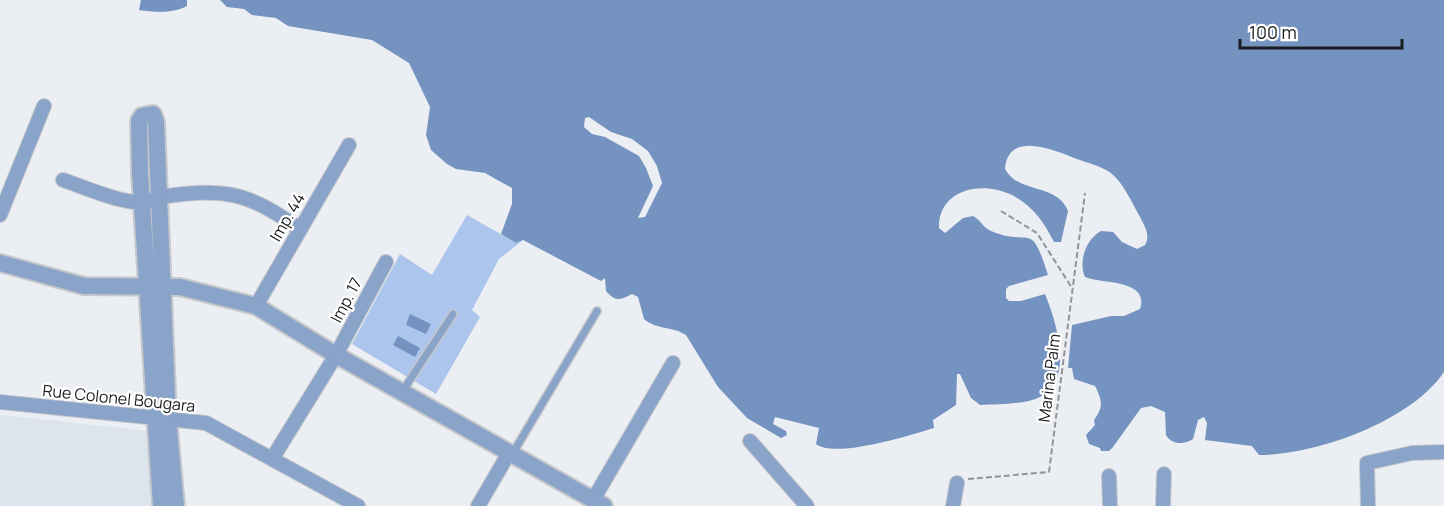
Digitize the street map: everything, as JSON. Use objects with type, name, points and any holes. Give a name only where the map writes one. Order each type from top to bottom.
[{"type":"street","points":[[0,215],[18,164],[25,158],[44,106]]},
{"type":"street","name":"Imp. 44","points":[[256,306],[349,146]]},
{"type":"street","points":[[63,180],[128,201],[215,191],[246,197],[272,208],[299,229]]},
{"type":"street","points":[[151,200],[161,419],[161,506]]},
{"type":"street","name":"Imp. 17","points":[[272,459],[336,355],[386,262]]},
{"type":"street","points":[[0,263],[84,286],[180,287],[256,306],[336,355],[598,503],[673,363]]},
{"type":"street","name":"Rue Colonel Bougara","points":[[0,402],[206,423],[358,506]]},
{"type":"street","points":[[161,419],[176,506]]},
{"type":"street","points":[[750,441],[807,506]]},
{"type":"street","points":[[1368,506],[1367,463],[1412,453],[1444,452]]},
{"type":"street","points":[[478,506],[511,454]]},
{"type":"street","points":[[1163,506],[1164,474]]},
{"type":"street","points":[[1109,476],[1110,506]]},
{"type":"street","points":[[953,506],[957,483]]},
{"type":"lane","points":[[511,454],[597,311]]},
{"type":"lane","points":[[402,392],[453,314]]},
{"type":"path","name":"Marina Palm","points":[[957,483],[974,477],[1049,472],[1084,193]]},
{"type":"path","points":[[1001,211],[1037,233],[1072,288]]},
{"type":"shaded area","points":[[141,0],[187,0],[187,6],[157,12],[139,10]]},
{"type":"shaded area","points":[[220,0],[1444,0],[1444,372],[1429,390],[1386,420],[1361,432],[1308,449],[1259,455],[1252,446],[1205,440],[1207,423],[1204,417],[1198,420],[1193,439],[1182,443],[1171,441],[1166,435],[1165,412],[1151,406],[1141,408],[1109,451],[1101,451],[1100,448],[1089,444],[1086,435],[1095,425],[1094,420],[1101,407],[1099,395],[1095,386],[1074,379],[1072,368],[1068,368],[1072,325],[1111,316],[1124,316],[1140,309],[1141,299],[1138,292],[1122,284],[1085,277],[1083,258],[1091,239],[1101,231],[1113,232],[1122,242],[1137,249],[1145,245],[1147,241],[1146,230],[1127,193],[1111,173],[1046,148],[1024,146],[1015,149],[1008,157],[1005,169],[1019,182],[1047,192],[1063,202],[1068,211],[1061,242],[1054,242],[1042,221],[1026,204],[1012,195],[988,188],[964,191],[954,196],[946,204],[939,228],[945,233],[963,218],[973,216],[991,231],[1028,238],[1037,246],[1048,275],[1009,286],[1006,289],[1006,298],[1009,301],[1021,301],[1045,294],[1054,319],[1060,349],[1060,364],[1051,389],[1040,397],[1026,401],[980,405],[971,398],[960,374],[957,374],[956,405],[933,420],[934,428],[873,444],[839,449],[816,444],[819,428],[775,417],[773,424],[786,431],[787,435],[781,438],[747,418],[718,387],[686,335],[654,325],[644,319],[638,297],[632,294],[621,299],[615,298],[606,291],[605,278],[601,281],[523,240],[516,243],[501,234],[512,204],[512,188],[485,173],[456,169],[431,150],[426,135],[430,107],[409,63],[372,40],[288,26],[276,18],[252,15],[244,9],[227,7]]},
{"type":"shaded area","points":[[467,215],[516,243],[523,240],[499,259],[472,310],[480,317],[436,394],[352,344],[400,254],[432,275]]},
{"type":"shaded area","points":[[410,314],[431,324],[426,334],[406,325]]},
{"type":"shaded area","points":[[398,336],[420,348],[415,357],[393,345]]},
{"type":"shaded area","points":[[0,415],[150,431],[150,506],[0,506]]},
{"type":"pier","points":[[589,117],[611,132],[632,139],[648,151],[657,166],[662,183],[645,217],[638,218],[653,186],[646,168],[639,156],[605,137],[592,134],[584,127],[585,118]]}]
